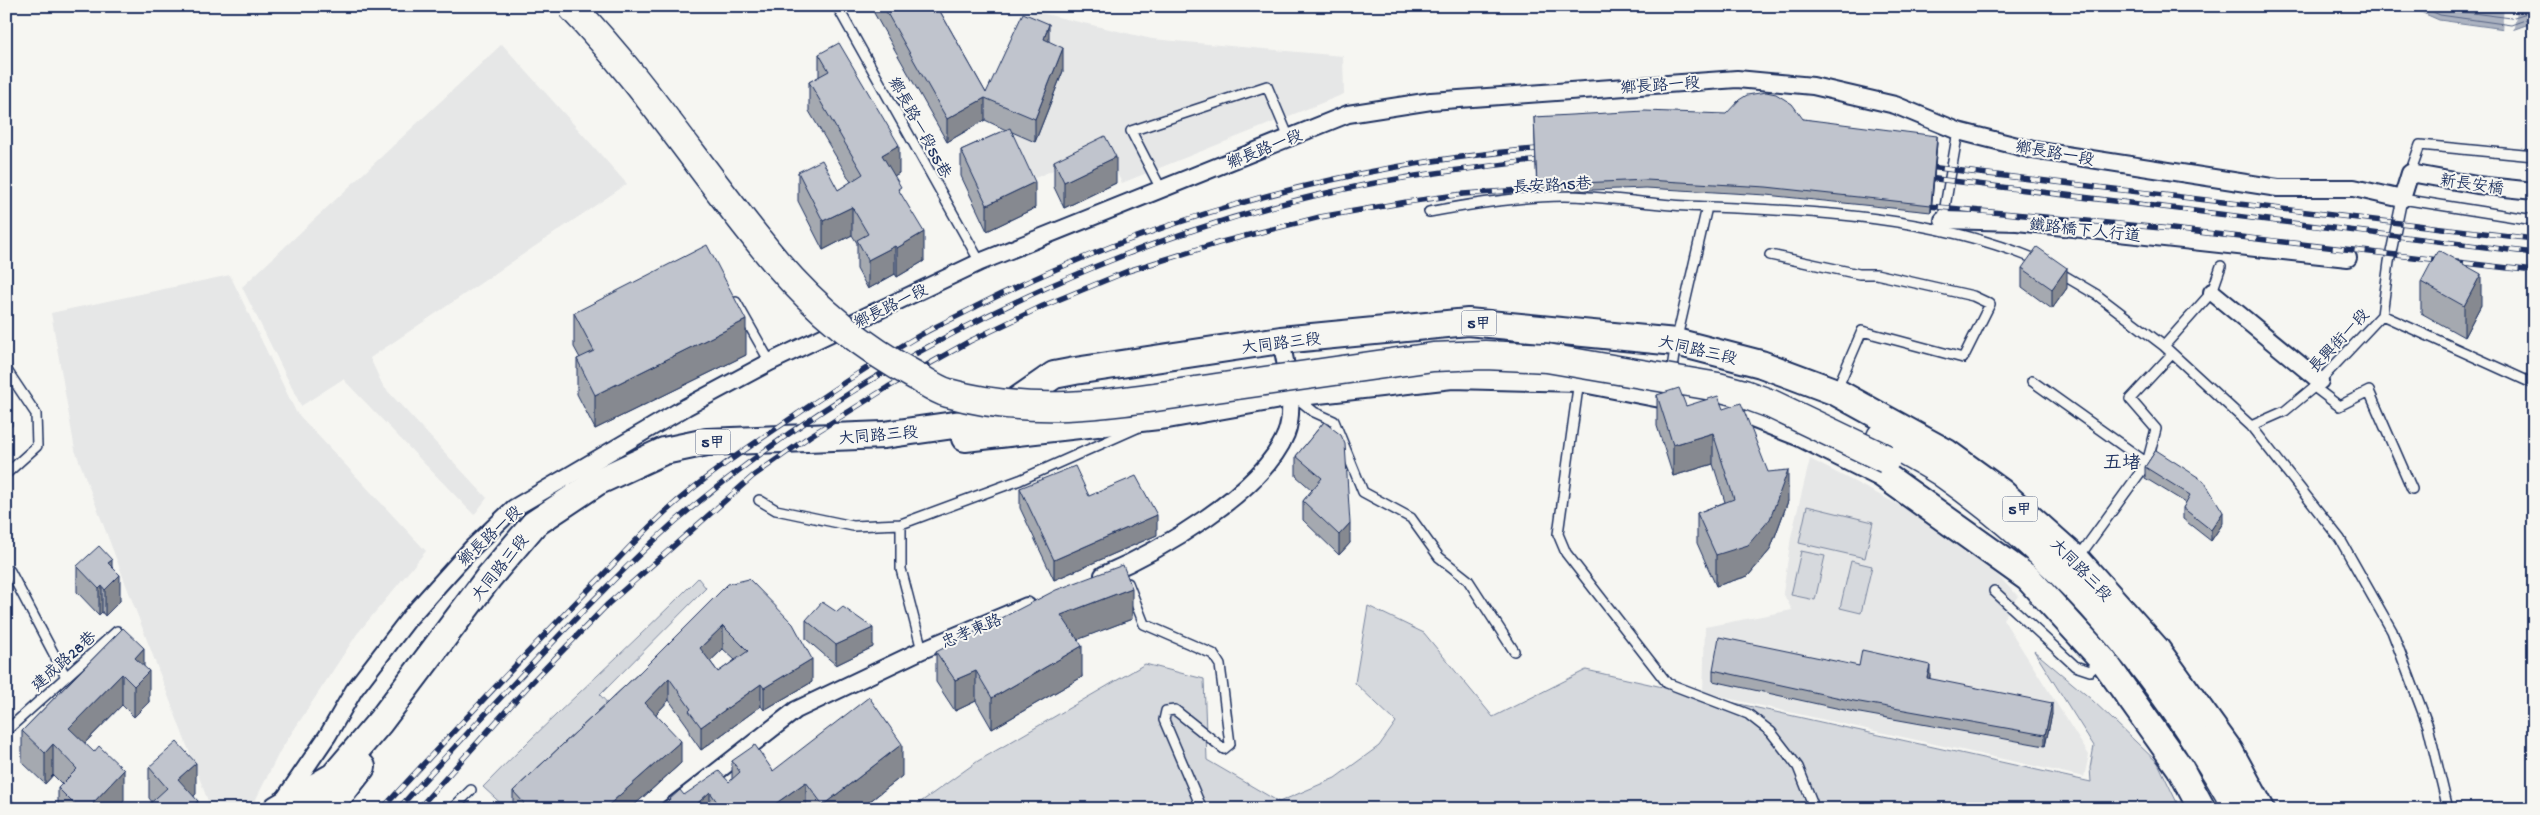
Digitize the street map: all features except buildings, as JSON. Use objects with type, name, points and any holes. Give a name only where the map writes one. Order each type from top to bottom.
[{"type":"highway","points":[[571,6],[653,102],[776,263],[814,303],[850,335],[891,363],[946,392],[1008,406],[1083,407],[1433,357],[1485,355],[1547,358],[1668,378],[1744,394],[1941,472],[1997,515],[2065,576],[2122,636],[2179,712],[2238,809]]},
{"type":"highway","points":[[587,6],[626,48],[756,218],[806,276],[859,326],[914,362],[947,380],[1038,396],[1082,395],[1429,344],[1485,343],[1601,353],[1721,373],[1801,400],[1883,448],[2015,549],[2086,622],[2130,674],[2189,753],[2221,809]]},
{"type":"main road","name":"大同路三段","points":[[278,808],[334,776],[380,722],[489,577],[534,524],[597,482],[664,451],[708,442],[884,435],[990,420],[1054,376],[1075,370],[1282,340],[1468,322],[1676,342],[1761,364],[1836,392],[1948,453],[2001,492],[2077,560],[2157,650],[2229,750],[2261,809]]},
{"type":"main road","name":"大同路三段","points":[[324,809],[344,790],[509,574],[539,539],[566,515],[600,496],[672,464],[715,455],[886,447],[1167,415],[1291,393],[1452,374],[1579,378],[1743,410],[1801,433],[1881,473],[2028,578],[2103,660],[2180,768],[2202,809]]},
{"type":"street","name":"鄉長路一段","points":[[278,808],[328,735],[354,690],[410,617],[472,548],[514,508],[686,407],[770,362],[980,262],[1348,114],[1395,106],[1737,79],[1813,86],[1886,102],[1958,130],[2033,150],[2278,188],[2354,188],[2402,199]]},
{"type":"street","points":[[2402,199],[2410,173]]},
{"type":"street","name":"新長安橋","points":[[2410,173],[2477,185],[2534,191]]},
{"type":"street","name":"鐵路橋下人行道","points":[[1942,225],[2018,222],[2348,258]]},
{"type":"street","points":[[2212,292],[2317,384]]},
{"type":"street","points":[[1086,582],[1122,567],[1194,528],[1251,482],[1265,467],[1286,434],[1291,393],[1282,340]]},
{"type":"street","name":"忠孝東路","points":[[679,806],[796,710],[922,650],[1040,601]]},
{"type":"lane","name":"鄉長路一段55巷","points":[[837,6],[980,262]]},
{"type":"lane","points":[[1160,189],[1131,131],[1267,86],[1289,138]]},
{"type":"lane","points":[[1942,225],[1958,130]]},
{"type":"lane","points":[[2410,173],[2420,145],[2534,156]]},
{"type":"lane","name":"長安路15巷","points":[[1429,212],[1457,207],[1563,196],[1707,207],[1816,212],[1942,225],[2041,262],[2097,295],[2164,346],[2251,426],[2340,539],[2392,631],[2428,726],[2448,809]]},
{"type":"lane","points":[[2382,315],[2389,262],[2402,199],[2534,220]]},
{"type":"lane","points":[[1668,396],[1676,342],[1707,207]]},
{"type":"lane","points":[[1770,255],[1859,274],[1876,274],[1973,296],[1990,304],[1963,358],[1862,331],[1836,392]]},
{"type":"lane","points":[[2164,346],[2212,292],[2221,266]]},
{"type":"lane","points":[[731,293],[770,362]]},
{"type":"lane","name":"長興街一段","points":[[2251,426],[2285,411],[2317,384],[2382,315],[2534,384]]},
{"type":"lane","points":[[2077,560],[2147,463],[2156,429],[2130,400],[2172,354]]},
{"type":"lane","points":[[6,369],[36,414],[37,446],[6,474]]},
{"type":"lane","points":[[1579,378],[1558,534],[1566,554],[1667,683],[1748,714],[1771,732],[1798,767],[1812,802],[1811,809]]},
{"type":"lane","points":[[2032,380],[2147,463]]},
{"type":"lane","points":[[2317,384],[2339,406],[2369,391],[2412,489]]},
{"type":"lane","points":[[1291,393],[1314,412],[1334,420],[1363,492],[1411,518],[1439,557],[1468,580],[1514,651]]},
{"type":"lane","points":[[759,500],[776,510],[853,526],[901,524],[1020,480],[1167,415]]},
{"type":"lane","points":[[901,524],[901,570],[922,650]]},
{"type":"lane","points":[[1122,567],[1144,624],[1213,654],[1220,665],[1230,744],[1224,749],[1175,710],[1166,711],[1164,720],[1202,809]]},
{"type":"lane","points":[[10,571],[66,677]]},
{"type":"lane","points":[[1994,591],[2075,666],[2090,671],[2103,660]]},
{"type":"lane","name":"建成路28巷","points":[[6,731],[117,631]]},
{"type":"lane","points":[[452,809],[471,790]]},
{"type":"lane","points":[[6,800],[11,809]]},
{"type":"shaded area","points":[[1032,11],[1152,39],[1343,56],[1344,94],[1122,183],[1104,148],[1035,178],[987,105]]},
{"type":"shaded area","points":[[502,44],[627,184],[370,358],[383,386],[487,498],[474,515],[343,379],[301,406],[242,287]]},
{"type":"shaded area","points":[[230,275],[296,412],[426,551],[357,634],[280,751],[255,801],[245,809],[211,809],[75,450],[51,313]]},
{"type":"shaded area","points":[[1810,459],[1905,508],[1987,565],[2018,596],[2003,619],[2089,755],[2084,777],[1703,693],[1705,627],[1792,610],[1783,593],[1791,537]]},
{"type":"shaded area","points":[[1807,506],[1873,522],[1865,558],[1799,543]]},
{"type":"shaded area","points":[[1801,551],[1825,556],[1815,600],[1791,595]]},
{"type":"shaded area","points":[[1851,561],[1872,566],[1861,613],[1840,608]]},
{"type":"shaded area","points":[[698,578],[706,588],[600,695],[612,708],[513,809],[507,809],[483,787],[536,734]]},
{"type":"shaded area","points":[[1368,606],[1424,633],[1493,717],[1586,670],[2091,782],[2090,768],[2094,746],[2034,651],[2091,699],[2158,763],[2180,809],[1759,809],[1748,800],[1746,809],[911,809],[978,761],[1145,664],[1204,679],[1207,760],[1279,802],[1335,778],[1379,746],[1396,722],[1355,683]]},
{"type":"water","points":[[2407,6],[2534,6],[2534,27],[2529,24],[2512,30],[2439,20]]},
{"type":"pier","points":[[2504,6],[2518,6],[2513,32],[2502,31]]},
{"type":"railway","points":[[382,809],[539,641],[665,512],[697,485],[747,448],[857,374],[923,334],[1044,274],[1113,246],[1184,221],[1256,199],[1328,181],[1402,166],[1476,155],[1550,148]]},
{"type":"railway","points":[[398,809],[580,614],[640,553],[678,519],[763,452],[854,391],[949,336],[1048,287],[1150,245],[1254,212],[1360,186],[1467,169],[1549,160]]},
{"type":"railway","points":[[1921,166],[2534,239]]},
{"type":"railway","points":[[1920,177],[2534,253]]},
{"type":"railway","points":[[418,809],[531,683],[608,604],[753,476],[810,436],[888,387],[970,341],[1043,306],[1128,271],[1218,243],[1320,217],[1407,202],[1463,194],[1551,188]]},
{"type":"railway","points":[[1917,205],[2172,229],[2534,271]]},
{"type":"district","name":"五堵","points":[[2122,461]]}]
